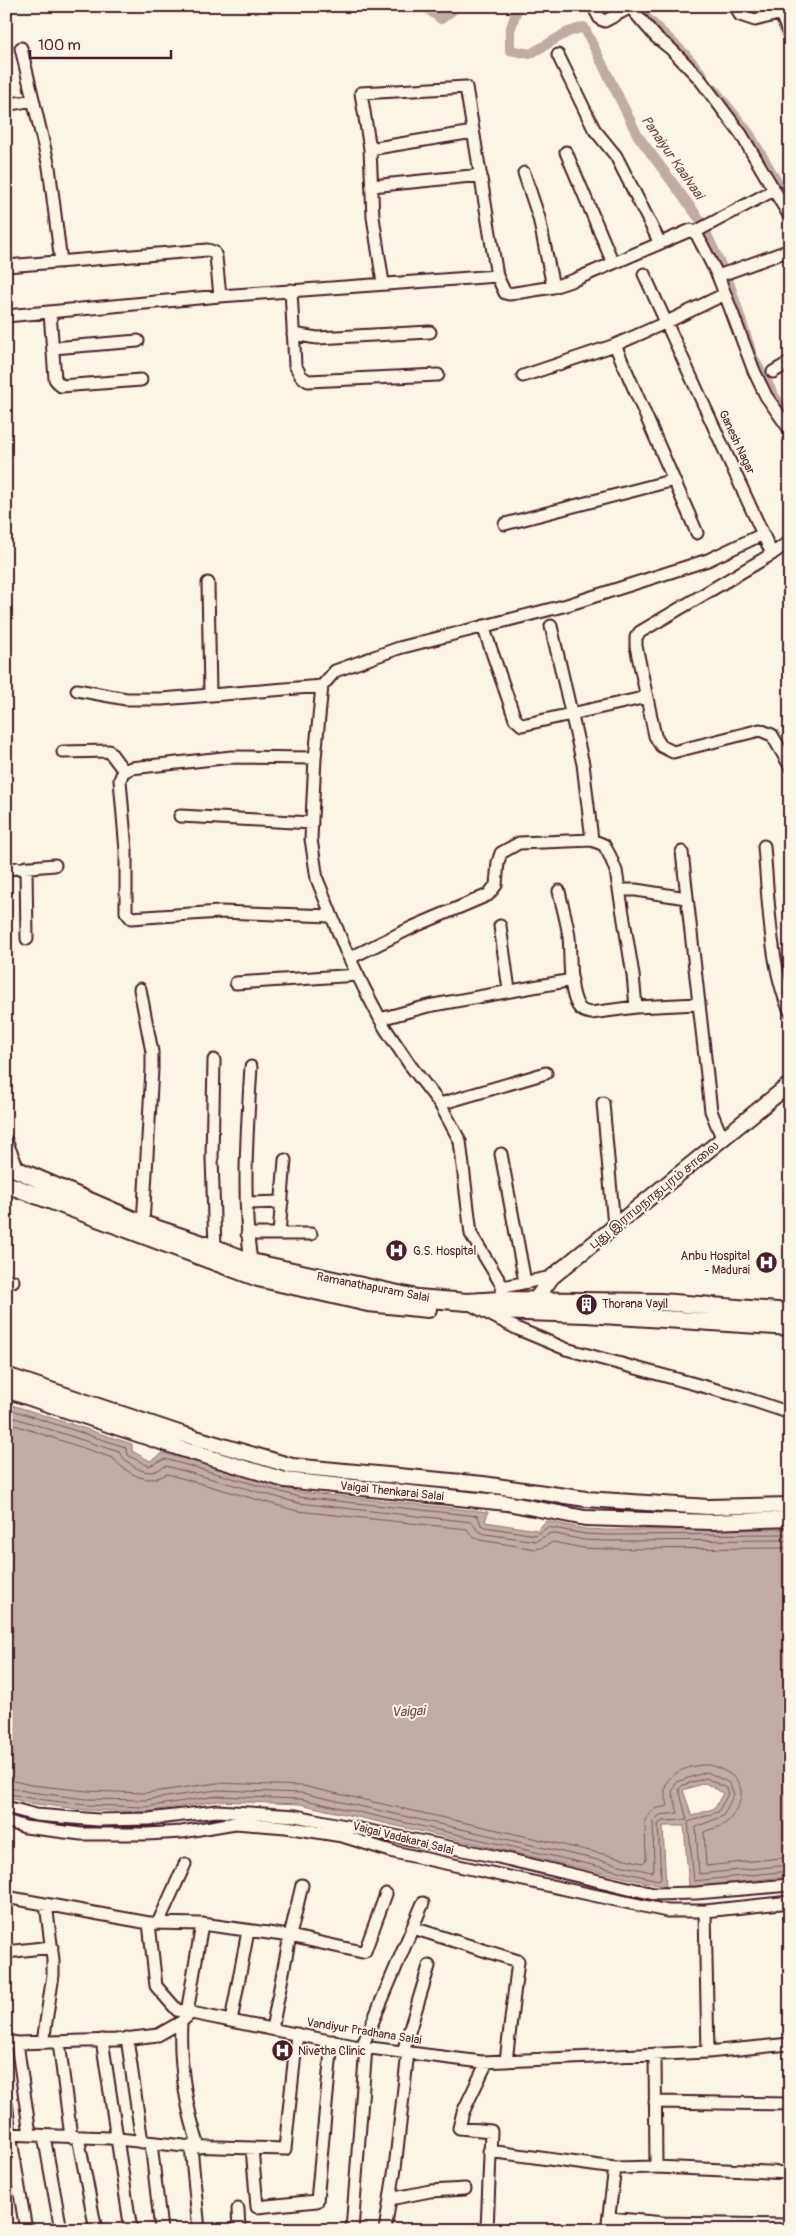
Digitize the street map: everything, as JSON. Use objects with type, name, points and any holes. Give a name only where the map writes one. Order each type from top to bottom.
[{"type":"highway","name":"Ramanathapuram Salai","points":[[14,1167],[143,1224],[216,1248],[251,1262],[417,1298],[467,1302],[501,1293],[530,1306],[586,1314],[790,1327]]},
{"type":"highway","name":"Ramanathapuram Salai","points":[[12,1187],[258,1278],[368,1303],[420,1309],[483,1310],[530,1306],[661,1302],[790,1312]]},
{"type":"main road","name":"புது இராமநாதபுரம் சாலை","points":[[530,1306],[552,1277],[790,1084]]},
{"type":"main road","name":"Vaigai Thenkarai Salai","points":[[6,1375],[182,1434],[292,1466],[483,1484],[586,1499],[708,1507],[790,1506]]},
{"type":"main road","name":"Vaigai Thenkarai Salai","points":[[6,1390],[185,1450],[285,1480],[507,1503],[585,1518],[711,1522],[790,1519]]},
{"type":"street","points":[[593,6],[602,21],[632,7],[656,37],[699,78],[741,134],[790,217]]},
{"type":"street","points":[[736,6],[740,15],[755,20],[785,12],[790,37]]},
{"type":"street","points":[[21,48],[49,167],[61,262]]},
{"type":"street","points":[[558,55],[594,130],[616,156],[660,243]]},
{"type":"street","points":[[383,283],[373,217],[370,149],[361,93],[461,86],[466,88],[497,276],[501,288],[509,294],[553,287],[686,231],[698,231],[774,190]]},
{"type":"street","points":[[6,105],[33,100]]},
{"type":"street","points":[[370,149],[473,132]]},
{"type":"street","points":[[566,152],[613,263]]},
{"type":"street","points":[[524,173],[539,218],[553,287]]},
{"type":"street","points":[[372,186],[481,175]]},
{"type":"street","points":[[698,231],[724,274],[725,294],[754,371],[766,396],[790,430]]},
{"type":"street","points":[[6,266],[208,250],[214,252],[216,257],[220,296]]},
{"type":"street","points":[[724,274],[790,250]]},
{"type":"street","name":"Ganesh Nagar","points":[[644,274],[772,554]]},
{"type":"street","points":[[6,316],[290,290],[497,276]]},
{"type":"street","points":[[290,290],[295,365],[300,376],[308,381],[438,375]]},
{"type":"street","points":[[523,376],[615,344],[725,294]]},
{"type":"street","points":[[50,313],[55,379],[61,386],[141,380]]},
{"type":"street","points":[[293,334],[317,338],[430,332]]},
{"type":"street","points":[[53,348],[138,341]]},
{"type":"street","points":[[615,344],[697,533]]},
{"type":"street","points":[[773,372],[790,362]]},
{"type":"street","points":[[506,524],[674,480]]},
{"type":"street","points":[[552,1277],[525,1282],[501,1293],[471,1234],[460,1140],[440,1104],[410,1065],[380,1019],[331,916],[317,878],[312,840],[315,758],[322,686],[335,671],[399,648],[567,606],[708,560],[763,534]]},
{"type":"street","points":[[790,541],[772,554],[640,632],[636,637],[638,658],[655,736],[661,746],[673,752],[760,730],[772,734],[790,766]]},
{"type":"street","points":[[208,583],[210,694]]},
{"type":"street","points":[[483,626],[515,719],[524,725],[647,697]]},
{"type":"street","points":[[551,626],[583,764],[592,840]]},
{"type":"street","points":[[77,690],[126,699],[162,699],[322,686]]},
{"type":"street","points":[[63,752],[109,751],[124,771]]},
{"type":"street","points":[[315,758],[232,757],[131,768],[124,771],[120,780],[126,851],[126,905],[129,917],[220,912],[331,916]]},
{"type":"street","points":[[180,816],[312,823]]},
{"type":"street","points":[[350,958],[413,927],[488,895],[496,885],[498,862],[502,853],[508,848],[519,843],[592,840],[604,845],[610,856],[620,890],[636,1007]]},
{"type":"street","points":[[764,846],[770,910],[782,991],[790,1011]]},
{"type":"street","points":[[682,852],[711,1111],[723,1140]]},
{"type":"street","points":[[6,868],[55,865]]},
{"type":"street","points":[[26,867],[27,939]]},
{"type":"street","points":[[559,890],[568,935],[572,980],[579,1008],[585,1012],[698,1004]]},
{"type":"street","points":[[620,890],[636,890],[686,898]]},
{"type":"street","points":[[500,926],[509,990]]},
{"type":"street","points":[[236,983],[358,975]]},
{"type":"street","points":[[380,1019],[428,1006],[572,980]]},
{"type":"street","points":[[140,989],[152,1052],[143,1224]]},
{"type":"street","points":[[214,1060],[212,1158],[216,1248]]},
{"type":"street","points":[[251,1067],[246,1203],[247,1234],[251,1262]]},
{"type":"street","points":[[440,1104],[546,1073]]},
{"type":"street","points":[[604,1103],[614,1226]]},
{"type":"street","points":[[6,1140],[14,1167],[12,1187]]},
{"type":"street","points":[[501,1154],[525,1282]]},
{"type":"street","points":[[279,1234],[285,1160]]},
{"type":"street","points":[[246,1203],[282,1202]]},
{"type":"street","points":[[247,1234],[310,1234]]},
{"type":"street","points":[[467,1302],[518,1329],[566,1349],[739,1396],[790,1413]]},
{"type":"street","name":"Vaigai Vadakarai Salai","points":[[6,1807],[36,1815],[98,1820],[149,1820],[217,1811],[296,1816],[498,1857],[654,1894],[682,1894],[790,1885]]},
{"type":"street","name":"Vaigai Vadakarai Salai","points":[[6,1821],[25,1827],[81,1834],[164,1833],[235,1823],[286,1827],[342,1836],[394,1852],[667,1911],[705,1912],[790,1902]]},
{"type":"street","points":[[154,1923],[185,1864]]},
{"type":"street","points":[[272,2029],[302,1885]]},
{"type":"street","points":[[6,1897],[154,1923],[202,1924],[290,1936],[359,1952],[365,1951],[386,1894]]},
{"type":"street","points":[[682,1894],[683,1911]]},
{"type":"street","points":[[352,2230],[364,2047],[424,1903]]},
{"type":"street","points":[[43,2042],[53,1975],[52,1947],[46,1904]]},
{"type":"street","points":[[705,1912],[708,2052]]},
{"type":"street","name":"Vandiyur Pradhana Salai","points":[[154,1923],[156,1986],[177,2010],[187,2016],[231,2021],[364,2047],[487,2062],[708,2052],[790,2044]]},
{"type":"street","points":[[199,2230],[195,2147],[180,2040],[187,2016],[202,1924]]},
{"type":"street","points":[[413,1928],[518,1961],[506,2061]]},
{"type":"street","points":[[231,2021],[248,1931]]},
{"type":"street","points":[[6,1952],[52,1947]]},
{"type":"street","points":[[385,2230],[406,2052],[429,1966]]},
{"type":"street","points":[[30,2134],[12,2042],[102,2040],[158,2035],[187,2016]]},
{"type":"street","points":[[8,2134],[116,2139],[195,2147],[285,2149],[297,2034]]},
{"type":"street","points":[[128,2038],[161,2230]]},
{"type":"street","points":[[102,2040],[131,2230]]},
{"type":"street","points":[[252,2148],[257,2207],[317,2201],[332,2041]]},
{"type":"street","points":[[59,2042],[75,2137],[96,2230]]},
{"type":"street","points":[[655,2054],[656,2167]]},
{"type":"street","points":[[487,2062],[463,2112],[459,2128],[491,2131],[487,2230]]},
{"type":"street","points":[[6,2102],[8,2134],[26,2230]]},
{"type":"street","points":[[655,2102],[790,2104]]},
{"type":"street","points":[[44,2136],[60,2230]]},
{"type":"street","points":[[489,2150],[615,2168],[656,2167],[790,2173]]},
{"type":"street","points":[[615,2168],[608,2224],[707,2227],[790,2225]]},
{"type":"street","points":[[390,2199],[430,2191],[465,2188]]},
{"type":"street","points":[[238,2209],[240,2230]]},
{"type":"water","name":"Vaigai","points":[[6,1403],[132,1444],[132,1451],[150,1461],[163,1453],[300,1492],[488,1512],[485,1522],[537,1530],[546,1521],[585,1529],[607,1530],[790,1529],[790,1876],[689,1888],[684,1826],[663,1826],[666,1887],[300,1804],[217,1801],[146,1812],[86,1810],[28,1803],[6,1797]],"holes":[[[705,1783],[723,1793],[715,1808],[692,1816],[683,1790]]]},
{"type":"waterway","name":"Panaiyur Kaalvaai","points":[[424,6],[441,19],[458,6]]},
{"type":"waterway","name":"Panaiyur Kaalvaai","points":[[518,6],[510,31],[510,50],[530,54],[568,32],[584,27],[638,136],[701,221],[730,285],[753,357],[775,397],[790,417]]},
{"type":"waterway","points":[[639,6],[646,17],[685,54],[703,75]]},
{"type":"waterway","points":[[714,89],[749,133],[790,204]]},
{"type":"place","name":"G.S. Hospital","points":[[397,1251]]},
{"type":"place","name":"Anbu Hospital - Madurai","points":[[766,1263]]},
{"type":"place","name":"Thorana Vayil","points":[[586,1304]]},
{"type":"place","name":"Nivetha Clinic","points":[[282,2051]]}]
